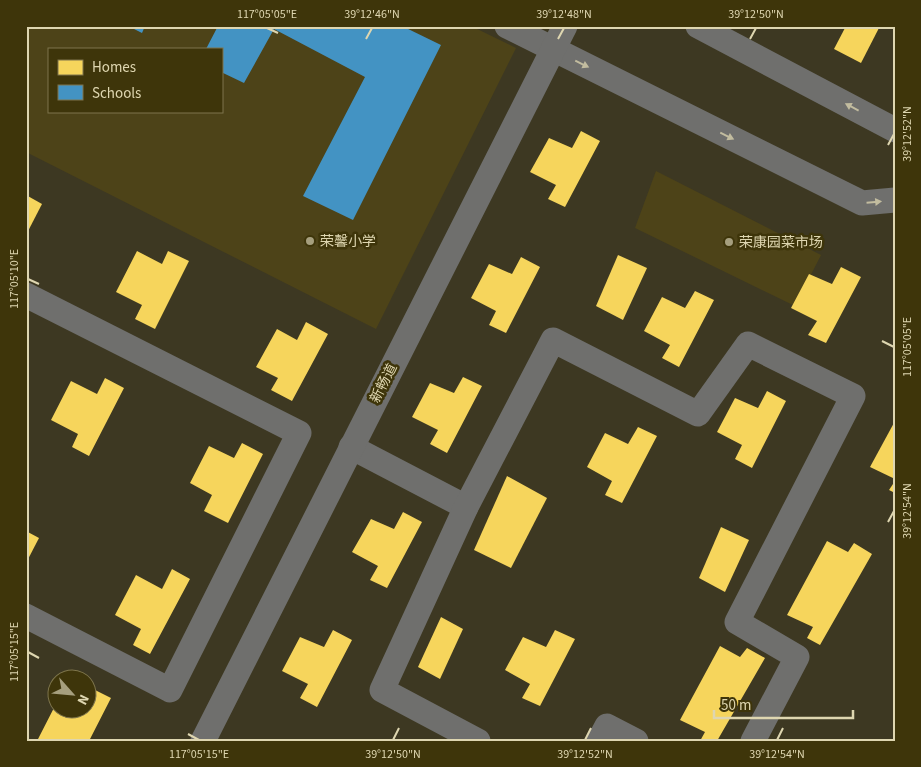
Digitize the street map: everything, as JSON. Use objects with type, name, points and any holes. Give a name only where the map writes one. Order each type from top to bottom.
[{"type":"street","points":[[507,26],[862,203],[895,200]]},
{"type":"street","name":"新畅道","points":[[203,741],[565,26]]},
{"type":"street","points":[[698,26],[895,130]]},
{"type":"street","points":[[26,295],[299,433],[170,690],[26,616]]},
{"type":"street","points":[[478,741],[382,690],[466,507],[553,340],[698,414],[748,344],[853,396],[737,622],[797,657],[753,741]]},
{"type":"street","points":[[351,447],[466,507]]},
{"type":"street","points":[[599,741],[607,726],[636,741]]},
{"type":"shaded area","name":"荣馨小学","points":[[26,26],[471,26],[516,48],[376,329],[26,152]]},
{"type":"shaded area","name":"荣康园菜市场","points":[[656,171],[821,255],[795,306],[635,228]]},
{"type":"building: Homes","points":[[846,26],[880,26],[861,63],[834,49]]},
{"type":"building: Homes","points":[[581,131],[600,141],[565,207],[548,199],[556,185],[530,172],[549,138],[572,148]]},
{"type":"building: Homes","points":[[26,195],[42,204],[26,235]]},
{"type":"building: Homes","points":[[137,251],[162,264],[168,251],[189,261],[155,329],[135,319],[142,305],[116,292]]},
{"type":"building: Homes","points":[[618,255],[647,268],[623,320],[596,306]]},
{"type":"building: Homes","points":[[521,257],[540,267],[506,333],[489,325],[496,311],[471,298],[489,264],[512,274]]},
{"type":"building: Homes","points":[[841,267],[861,277],[826,343],[808,335],[817,321],[791,308],[809,274],[832,284]]},
{"type":"building: Homes","points":[[695,291],[714,300],[679,367],[662,358],[670,345],[644,331],[662,297],[685,308]]},
{"type":"building: Homes","points":[[306,322],[328,334],[292,401],[271,390],[278,378],[256,367],[277,329],[297,340]]},
{"type":"building: Homes","points":[[463,377],[482,386],[447,453],[430,444],[438,430],[412,417],[430,383],[454,393]]},
{"type":"building: Homes","points":[[105,378],[124,388],[89,456],[72,447],[78,434],[51,420],[71,381],[97,394]]},
{"type":"building: Homes","points":[[767,391],[786,401],[752,468],[735,459],[742,445],[717,432],[735,398],[758,408]]},
{"type":"building: Homes","points":[[895,421],[895,479],[870,467]]},
{"type":"building: Homes","points":[[638,427],[657,436],[622,503],[605,495],[612,481],[587,467],[605,433],[628,444]]},
{"type":"building: Homes","points":[[242,443],[263,454],[228,523],[204,511],[212,495],[190,483],[209,446],[234,458]]},
{"type":"building: Homes","points":[[507,476],[547,498],[511,568],[474,550]]},
{"type":"building: Homes","points":[[895,481],[895,493],[889,490]]},
{"type":"building: Homes","points":[[403,512],[422,522],[387,588],[370,580],[378,566],[352,552],[371,519],[394,529]]},
{"type":"building: Homes","points":[[721,527],[749,540],[725,592],[699,578]]},
{"type":"building: Homes","points":[[26,531],[39,538],[26,563]]},
{"type":"building: Homes","points":[[827,541],[848,552],[854,543],[872,554],[820,645],[807,638],[813,627],[787,615]]},
{"type":"building: Homes","points":[[172,569],[190,579],[150,654],[133,645],[141,629],[115,615],[136,575],[162,589]]},
{"type":"building: Homes","points":[[441,617],[463,629],[440,679],[418,667]]},
{"type":"building: Homes","points":[[333,630],[352,640],[317,707],[300,698],[308,684],[282,671],[300,637],[324,647]]},
{"type":"building: Homes","points":[[555,630],[575,639],[540,706],[522,698],[530,684],[505,670],[523,637],[546,647]]},
{"type":"building: Homes","points":[[720,646],[740,657],[747,648],[765,658],[717,741],[700,741],[705,732],[680,720]]},
{"type":"building: Homes","points":[[98,692],[111,698],[89,741],[37,741],[48,720],[98,720]]},
{"type":"building: Schools","points":[[128,26],[145,26],[142,33]]},
{"type":"building: Schools","points":[[218,26],[402,26],[441,45],[353,220],[303,196],[365,77],[274,29],[244,83],[222,72],[222,48],[207,48]]},
{"type":"place","name":"荣馨小学","points":[[310,241]]},
{"type":"place","name":"荣康园菜市场","points":[[729,242]]}]
